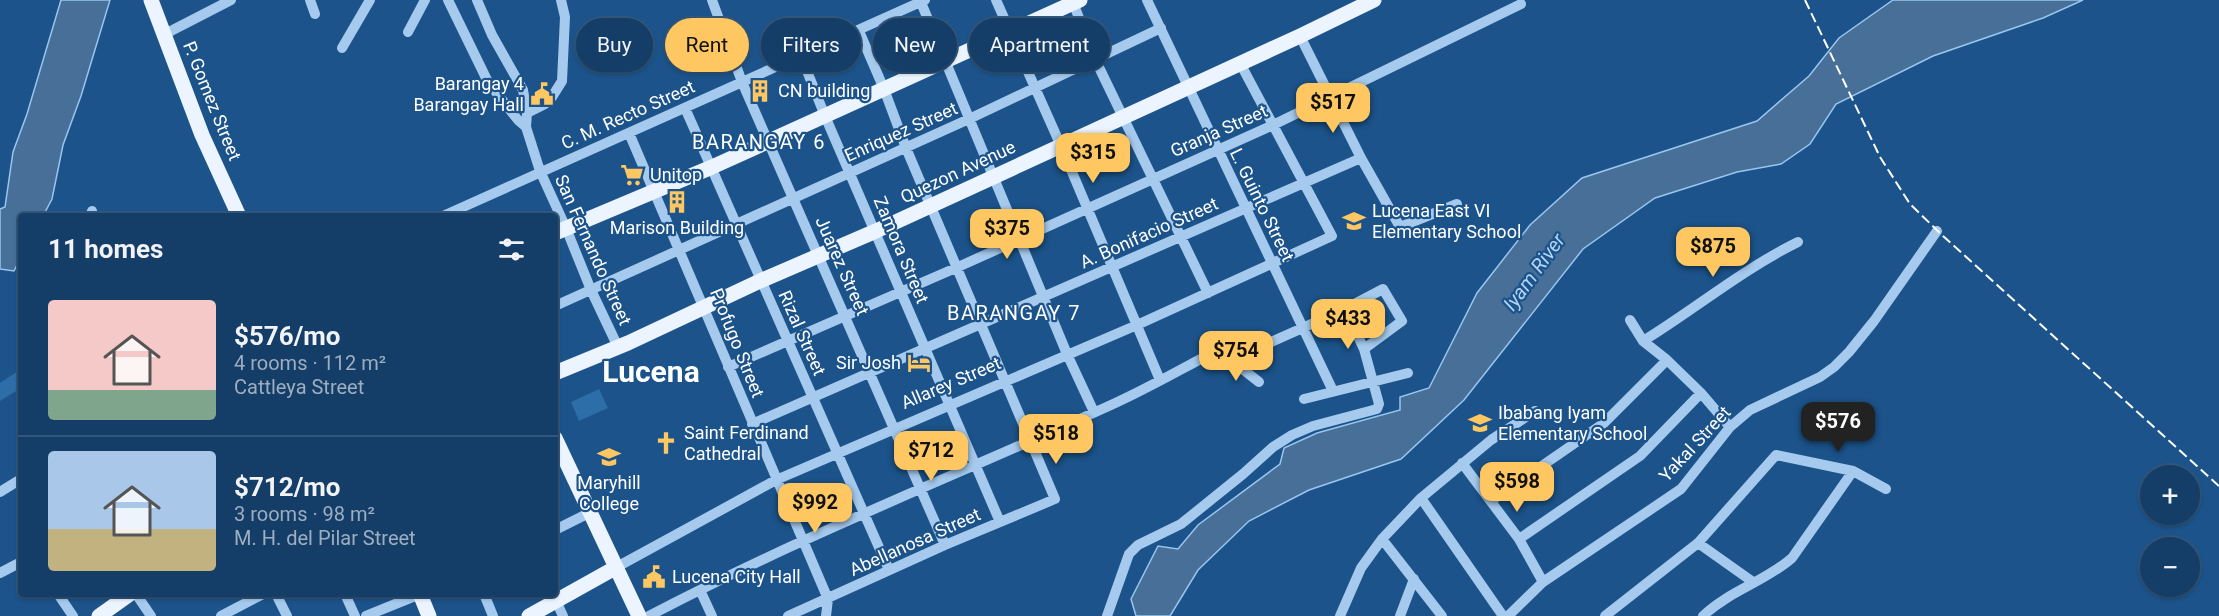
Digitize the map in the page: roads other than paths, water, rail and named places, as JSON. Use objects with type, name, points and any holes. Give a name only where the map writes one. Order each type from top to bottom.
[{"type":"main road","name":"P. Gomez Street","points":[[151,0],[202,135],[238,213]]},
{"type":"main road","name":"Quezon Avenue","points":[[558,372],[876,231],[1374,0]]},
{"type":"main road","points":[[1039,18],[1075,1]]},
{"type":"main road","points":[[560,231],[711,167],[921,72]]},
{"type":"main road","points":[[558,450],[639,616]]},
{"type":"main road","name":"Allarey Street","points":[[529,616],[557,604],[615,567]]},
{"type":"main road","points":[[99,616],[126,597]]},
{"type":"main road","points":[[421,597],[429,616]]},
{"type":"street","points":[[165,34],[231,0]]},
{"type":"street","points":[[310,0],[315,14]]},
{"type":"street","points":[[342,48],[370,0]]},
{"type":"street","points":[[408,32],[425,0]]},
{"type":"street","points":[[448,0],[488,82],[526,127]]},
{"type":"street","name":"San Fernando Street","points":[[477,0],[492,35],[523,90],[527,113],[526,127],[554,213]]},
{"type":"street","points":[[527,113],[548,100],[562,81],[565,17],[561,0]]},
{"type":"street","name":"Juarez Street","points":[[712,0],[742,82],[945,545]]},
{"type":"street","points":[[996,0],[1004,18]]},
{"type":"street","name":"L. Guinto Street","points":[[1148,0],[1333,391]]},
{"type":"street","points":[[922,1],[929,18]]},
{"type":"street","name":"C. M. Recto Street","points":[[861,30],[922,1]]},
{"type":"street","points":[[1075,1],[1081,18]]},
{"type":"street","name":"Granja Street","points":[[728,367],[958,267],[1332,98],[1521,4]]},
{"type":"street","name":"Enriquez Street","points":[[1110,52],[1161,28]]},
{"type":"street","points":[[861,36],[1030,442]]},
{"type":"street","points":[[1300,36],[1361,158],[1400,227],[1457,204]]},
{"type":"street","points":[[1240,63],[1304,183]]},
{"type":"street","name":"C. M. Recto Street","points":[[452,213],[540,171],[765,72]]},
{"type":"street","name":"Zamora Street","points":[[807,72],[1000,522]]},
{"type":"street","points":[[950,72],[1043,298],[1094,412]]},
{"type":"street","points":[[1029,72],[1160,380]]},
{"type":"street","name":"Enriquez Street","points":[[558,305],[850,174],[1068,72]]},
{"type":"street","points":[[1101,72],[1208,293]]},
{"type":"street","name":"Rizal Street","points":[[685,108],[889,570]]},
{"type":"street","name":"Profugo Street","points":[[629,133],[828,599]]},
{"type":"street","name":"A. Bonifacio Street","points":[[752,424],[1361,158]]},
{"type":"street","name":"Allarey Street","points":[[615,567],[776,480],[1137,325],[1332,236],[1304,183]]},
{"type":"street","name":"San Fernando Street","points":[[560,231],[618,347]]},
{"type":"street","name":"Yakal Street","points":[[1508,616],[1543,582],[1681,489],[1730,427],[1750,410],[1820,377],[1850,352],[1907,276],[1937,231]]},
{"type":"street","points":[[1643,341],[1677,321],[1773,254],[1798,242]]},
{"type":"street","points":[[1231,360],[1345,309],[1383,289],[1402,321],[1364,350]]},
{"type":"street","points":[[1107,616],[1129,554],[1138,544],[1181,524],[1273,447],[1292,435],[1313,426],[1377,409],[1380,405],[1364,350],[1345,309]]},
{"type":"street","points":[[1630,320],[1643,341],[1667,360],[1701,393],[1730,427]]},
{"type":"street","points":[[650,616],[803,541],[1030,442],[1216,351],[1259,382]]},
{"type":"street","points":[[1491,501],[1605,423],[1667,360]]},
{"type":"street","points":[[1304,399],[1408,373]]},
{"type":"street","points":[[1519,539],[1640,456],[1701,393]]},
{"type":"street","points":[[1340,616],[1360,568],[1382,539],[1420,498],[1491,440],[1535,411]]},
{"type":"street","name":"Abellanosa Street","points":[[788,616],[945,545],[1055,499],[1030,442]]},
{"type":"street","points":[[1605,616],[1698,543],[1776,455],[1853,471],[1886,489]]},
{"type":"street","points":[[1462,463],[1519,539],[1543,582]]},
{"type":"street","points":[[1703,616],[1753,582],[1780,568],[1792,558],[1853,471]]},
{"type":"street","points":[[0,492],[18,481]]},
{"type":"street","points":[[1420,498],[1503,616]]},
{"type":"street","points":[[558,528],[589,513]]},
{"type":"street","points":[[1382,539],[1442,616]]},
{"type":"street","points":[[1698,543],[1753,582]]},
{"type":"street","points":[[0,573],[18,564]]},
{"type":"street","points":[[1400,616],[1414,579]]},
{"type":"street","points":[[700,590],[712,616]]},
{"type":"street","points":[[60,597],[74,616]]},
{"type":"street","points":[[138,597],[151,616]]},
{"type":"street","points":[[221,616],[257,597]]},
{"type":"street","points":[[278,597],[287,616]]},
{"type":"street","points":[[346,597],[356,616]]},
{"type":"street","points":[[366,616],[413,597]]},
{"type":"street","points":[[485,597],[493,616]]},
{"type":"street","points":[[826,616],[828,599]]},
{"type":"water","points":[[61,0],[110,0],[81,96],[63,145],[52,199],[45,213],[18,213],[18,263],[14,271],[0,269],[0,209],[5,207],[13,152],[27,114]]},
{"type":"water","name":"Iyam River","points":[[1893,0],[2083,0],[2043,18],[1933,56],[1836,104],[1810,144],[1781,164],[1737,172],[1655,198],[1583,249],[1464,400],[1401,459],[1309,490],[1249,521],[1198,570],[1170,616],[1136,616],[1131,599],[1158,546],[1178,549],[1198,525],[1280,464],[1284,448],[1317,433],[1400,410],[1400,397],[1429,388],[1477,293],[1530,225],[1582,178],[1757,121],[1809,76],[1839,38]]},
{"type":"railway","points":[[1805,0],[1880,157],[1910,204],[2219,486]]},
{"type":"place","name":"CN building","points":[[760,91]]},
{"type":"place","name":"Barangay 4 Barangay Hall","points":[[542,94]]},
{"type":"place","name":"Unitop","points":[[632,175]]},
{"type":"place","name":"Marison Building","points":[[677,202]]},
{"type":"place","name":"Lucena East VI Elementary School","points":[[1354,221]]},
{"type":"place","name":"Sir Josh","points":[[919,363]]},
{"type":"place","name":"Ibabang Iyam Elementary School","points":[[1480,423]]},
{"type":"place","name":"Saint Ferdinand Cathedral","points":[[666,443]]},
{"type":"place","name":"Maryhill College","points":[[609,457]]},
{"type":"place","name":"Lucena City Hall","points":[[654,577]]},
{"type":"district","name":"BARANGAY 6","points":[[759,142]]},
{"type":"district","name":"BARANGAY 7","points":[[1014,313]]},
{"type":"district","name":"Lucena","points":[[651,372]]}]
